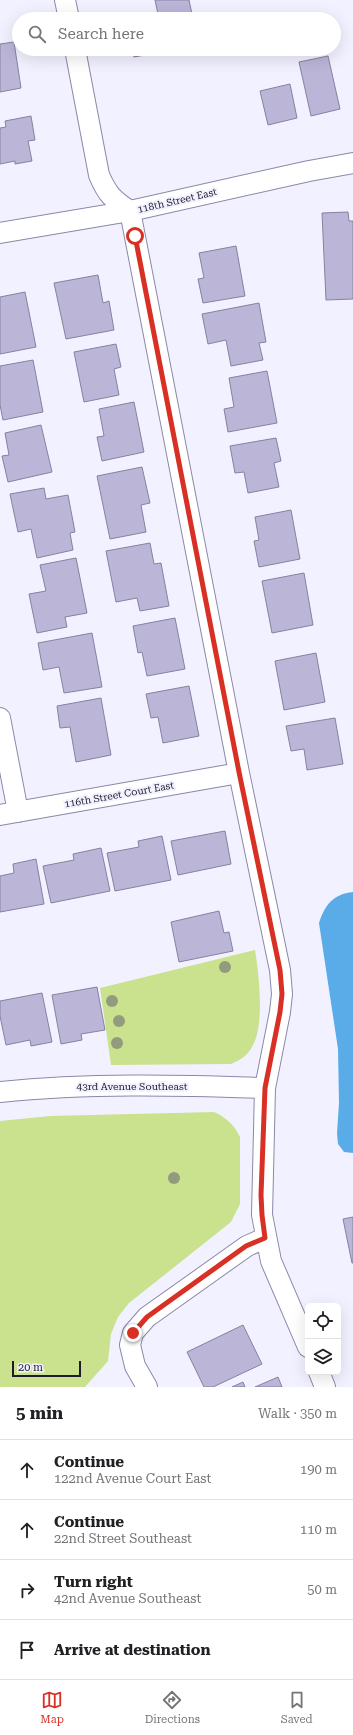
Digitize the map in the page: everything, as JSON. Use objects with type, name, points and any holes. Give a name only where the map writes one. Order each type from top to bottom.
[{"type":"street","points":[[65,0],[68,12]]},
{"type":"street","points":[[76,56],[99,175],[105,189],[113,200],[130,211],[239,772],[274,936],[282,994],[276,1036],[265,1088],[261,1195],[262,1215],[265,1238],[271,1260],[305,1340]]},
{"type":"street","name":"118th Street East","points":[[0,233],[130,211],[309,171],[353,163]]},
{"type":"street","points":[[0,718],[9,814]]},
{"type":"street","name":"116th Street Court East","points":[[9,814],[239,772]]},
{"type":"street","name":"43rd Avenue Southeast","points":[[0,1092],[69,1086],[126,1084],[265,1088]]},
{"type":"street","points":[[147,1387],[135,1366],[130,1345],[133,1333],[147,1317],[246,1246],[265,1238]]},
{"type":"street","points":[[320,1375],[325,1387]]},
{"type":"green space","points":[[255,950],[260,1000],[259,1026],[252,1047],[243,1057],[231,1064],[111,1065],[100,988]]},
{"type":"green space","points":[[214,1112],[230,1122],[240,1137],[240,1204],[231,1222],[129,1303],[118,1317],[111,1334],[108,1361],[85,1387],[0,1387],[0,1121],[50,1116]]},
{"type":"water","points":[[353,892],[353,1153],[344,1152],[338,1144],[338,1049],[319,923],[327,906],[335,898],[346,893]]},
{"type":"building","points":[[155,0],[189,0],[192,12],[158,12]]},
{"type":"building","points":[[12,42],[12,56],[16,56],[21,88],[0,92],[0,44]]},
{"type":"building","points":[[328,56],[340,109],[311,116],[299,62]]},
{"type":"building","points":[[290,84],[297,118],[268,125],[260,91]]},
{"type":"building","points":[[31,116],[35,140],[28,141],[32,161],[15,164],[15,161],[0,164],[0,128],[6,127],[5,121]]},
{"type":"building","points":[[348,212],[349,221],[353,221],[353,299],[326,300],[322,213]]},
{"type":"building","points":[[236,246],[245,296],[203,303],[198,279],[204,278],[199,253]]},
{"type":"building","points":[[98,275],[103,303],[109,301],[114,330],[66,339],[54,283]]},
{"type":"building","points":[[25,292],[36,347],[0,354],[0,297]]},
{"type":"building","points":[[259,303],[266,342],[259,343],[263,360],[231,366],[226,340],[208,344],[202,314]]},
{"type":"building","points":[[116,344],[121,367],[114,369],[119,395],[84,402],[74,352]]},
{"type":"building","points":[[33,360],[43,412],[3,420],[0,405],[0,366]]},
{"type":"building","points":[[267,371],[277,423],[228,432],[224,409],[234,407],[229,378]]},
{"type":"building","points":[[134,402],[144,452],[102,461],[97,437],[104,436],[99,409]]},
{"type":"building","points":[[41,425],[52,472],[8,482],[2,456],[9,455],[5,433]]},
{"type":"building","points":[[276,438],[281,461],[274,463],[279,487],[248,493],[244,472],[235,473],[230,446]]},
{"type":"building","points":[[142,467],[150,503],[141,505],[146,532],[110,539],[97,476]]},
{"type":"building","points":[[44,488],[46,499],[68,495],[75,532],[70,533],[73,550],[37,558],[31,529],[18,532],[10,494]]},
{"type":"building","points":[[291,510],[300,559],[259,567],[254,541],[259,540],[255,517]]},
{"type":"building","points":[[150,543],[154,564],[161,563],[169,606],[140,611],[137,598],[116,602],[106,551]]},
{"type":"building","points":[[76,558],[87,613],[65,617],[67,627],[37,633],[29,594],[46,591],[40,565]]},
{"type":"building","points":[[304,573],[313,625],[272,633],[262,581]]},
{"type":"building","points":[[175,618],[185,669],[147,676],[142,652],[138,653],[133,626]]},
{"type":"building","points":[[92,633],[102,687],[64,693],[59,667],[43,670],[38,643]]},
{"type":"building","points":[[316,653],[325,702],[284,710],[275,661]]},
{"type":"building","points":[[189,686],[199,736],[163,743],[158,717],[151,718],[146,694]]},
{"type":"building","points":[[101,698],[111,755],[76,762],[70,727],[60,728],[57,706]]},
{"type":"building","points":[[335,718],[343,764],[307,770],[304,749],[291,751],[286,726]]},
{"type":"building","points":[[225,831],[231,864],[178,875],[171,841]]},
{"type":"building","points":[[162,836],[171,880],[115,891],[107,853],[139,847],[138,841]]},
{"type":"building","points":[[101,848],[110,891],[51,903],[43,866],[74,860],[73,854]]},
{"type":"building","points":[[36,859],[44,904],[0,912],[0,876],[14,873],[13,864]]},
{"type":"building","points":[[219,911],[224,933],[229,932],[233,951],[179,962],[171,922]]},
{"type":"building","points":[[97,987],[105,1030],[81,1034],[82,1040],[61,1044],[52,995]]},
{"type":"building","points":[[42,993],[52,1042],[31,1046],[30,1040],[6,1045],[0,1016],[0,1001]]},
{"type":"building","points":[[353,1217],[353,1263],[352,1263],[343,1219]]},
{"type":"building","points":[[243,1325],[262,1364],[213,1387],[204,1387],[187,1352]]},
{"type":"building","points":[[278,1377],[282,1387],[255,1387]]},
{"type":"building","points":[[243,1382],[245,1387],[232,1387]]},
{"type":"route","points":[[133,1333],[147,1317],[246,1246],[265,1238],[261,1195],[265,1088],[276,1036],[282,994],[280,970],[274,936],[239,772],[135,236]]}]
